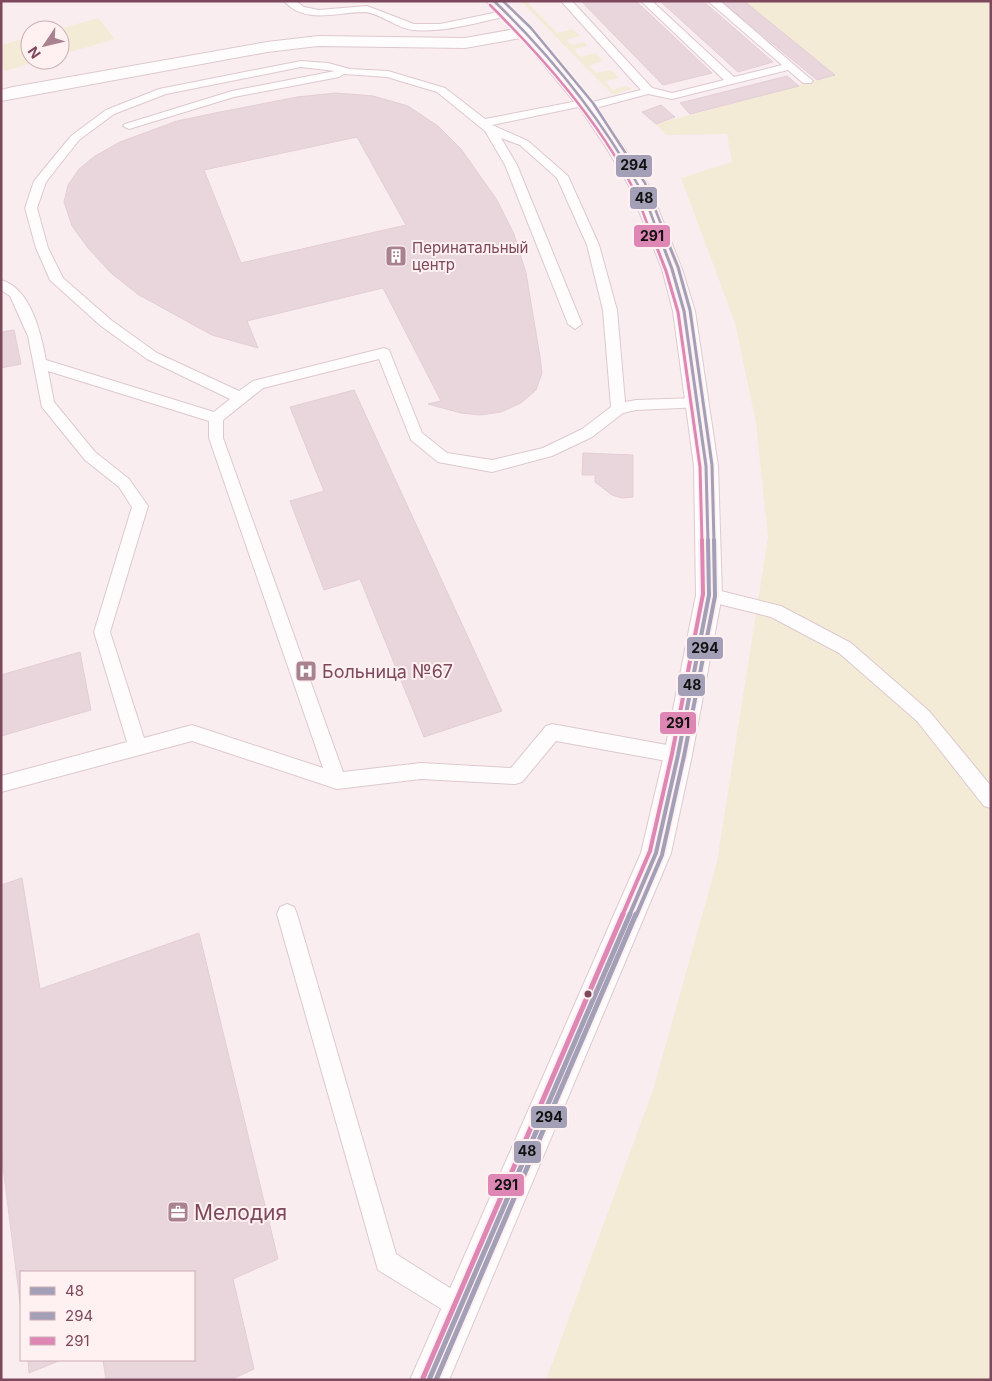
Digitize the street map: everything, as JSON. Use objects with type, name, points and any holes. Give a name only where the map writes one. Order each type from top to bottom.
[{"type":"street","points":[[429,1380],[656,853],[678,756],[709,595],[706,466],[684,311],[670,261],[639,186],[585,105],[517,22],[494,1]]},
{"type":"street","points":[[1,96],[13,92],[267,47],[318,41],[465,43],[517,22]]},
{"type":"lane","points":[[288,1],[301,10],[319,13],[367,5],[413,27],[517,22]]},
{"type":"lane","points":[[566,1],[648,91]]},
{"type":"lane","points":[[646,1],[732,81]]},
{"type":"lane","points":[[713,1],[808,81]]},
{"type":"lane","points":[[427,19],[447,26]]},
{"type":"lane","points":[[241,398],[152,356],[106,323],[57,280],[42,248],[31,208],[40,181],[75,138],[110,112],[163,90],[301,64],[328,66],[349,72],[388,74],[441,90],[486,126],[524,143],[562,176],[593,245],[610,310],[618,409]]},
{"type":"lane","points":[[486,126],[648,91],[672,96],[791,66]]},
{"type":"lane","points":[[129,126],[232,94],[349,72]]},
{"type":"lane","points":[[486,126],[511,165],[575,324]]},
{"type":"lane","points":[[1,284],[16,293],[35,336],[47,403],[90,456],[124,483],[140,506],[102,632],[138,747]]},
{"type":"lane","points":[[216,418],[258,384],[384,352],[416,436],[443,458],[492,466],[555,448],[587,433],[618,409],[636,405],[697,403]]},
{"type":"lane","points":[[40,363],[216,418]]},
{"type":"lane","points":[[216,418],[216,438],[337,781]]},
{"type":"lane","points":[[709,595],[775,611],[820,633],[845,648],[923,716],[991,800]]},
{"type":"lane","points":[[1,784],[192,733],[337,781],[421,771],[516,776],[552,732],[678,756]]},
{"type":"lane","points":[[287,914],[386,1262],[461,1308]]},
{"type":"shaded area","points":[[521,1],[526,1],[557,33],[573,29],[580,36],[566,40],[571,45],[585,42],[587,46],[574,49],[580,57],[595,53],[603,61],[589,65],[596,73],[611,70],[619,78],[605,81],[612,90],[627,86],[631,89],[613,95]]},
{"type":"shaded area","points":[[744,1],[991,1],[991,1380],[546,1380],[653,1090],[717,862],[768,537],[756,423],[735,323],[681,178],[732,162],[727,134],[666,135],[656,124],[835,75]]},
{"type":"shaded area","points":[[98,18],[115,39],[70,52],[70,26]]},
{"type":"shaded area","points":[[20,40],[20,67],[5,71],[1,65],[1,45]]},
{"type":"building","points":[[581,1],[636,1],[712,73],[663,85]]},
{"type":"building","points":[[660,1],[703,1],[773,62],[738,72]]},
{"type":"building","points":[[721,1],[744,1],[835,75],[817,80]]},
{"type":"building","points":[[787,76],[799,86],[690,114],[680,103]]},
{"type":"building","name":"Перинатальный центр","points":[[336,93],[373,96],[408,106],[438,126],[461,149],[497,200],[514,234],[526,273],[542,373],[536,390],[521,403],[501,412],[480,415],[461,413],[428,404],[441,401],[383,288],[247,321],[258,348],[212,335],[139,295],[111,273],[88,248],[72,226],[64,202],[68,185],[79,169],[95,156],[120,142],[177,121],[297,97]],"holes":[[[357,137],[406,225],[241,263],[204,170]]]},
{"type":"building","points":[[661,105],[675,117],[656,124],[642,112]]},
{"type":"building","points":[[14,330],[21,364],[1,368],[1,332]]},
{"type":"building","points":[[354,390],[502,711],[424,737],[360,579],[324,590],[290,501],[324,491],[290,407]]},
{"type":"building","points":[[583,453],[633,455],[633,497],[622,498],[612,495],[595,482],[595,475],[582,475]]},
{"type":"building","points":[[80,652],[91,710],[1,736],[1,675]]},
{"type":"building","points":[[22,878],[40,989],[199,933],[278,1259],[233,1279],[254,1369],[230,1380],[106,1380],[103,1361],[195,1361],[195,1271],[20,1271],[20,1302],[1,1151],[1,885]]},
{"type":"building","points":[[28,1361],[59,1361],[29,1373]]},
{"type":"transit line","name":"48","points":[[429,1380],[656,853],[678,755],[709,595],[706,466],[684,311],[672,269],[639,186],[616,149],[588,107],[526,32],[494,1]]},
{"type":"transit line","name":"294","points":[[436,1380],[662,855],[684,756],[715,596],[712,465],[690,310],[678,267],[645,183],[593,103],[531,28],[503,1]]},
{"type":"transit line","name":"291","points":[[423,1378],[650,851],[672,754],[703,594],[700,467],[678,312],[666,271],[633,189],[611,152],[583,111],[521,36],[490,5]]},
{"type":"place","name":"Перинатальный центр","points":[[396,256]]},
{"type":"place","name":"Больница №67","points":[[306,671]]},
{"type":"place","name":"Мелодия","points":[[178,1212]]}]
